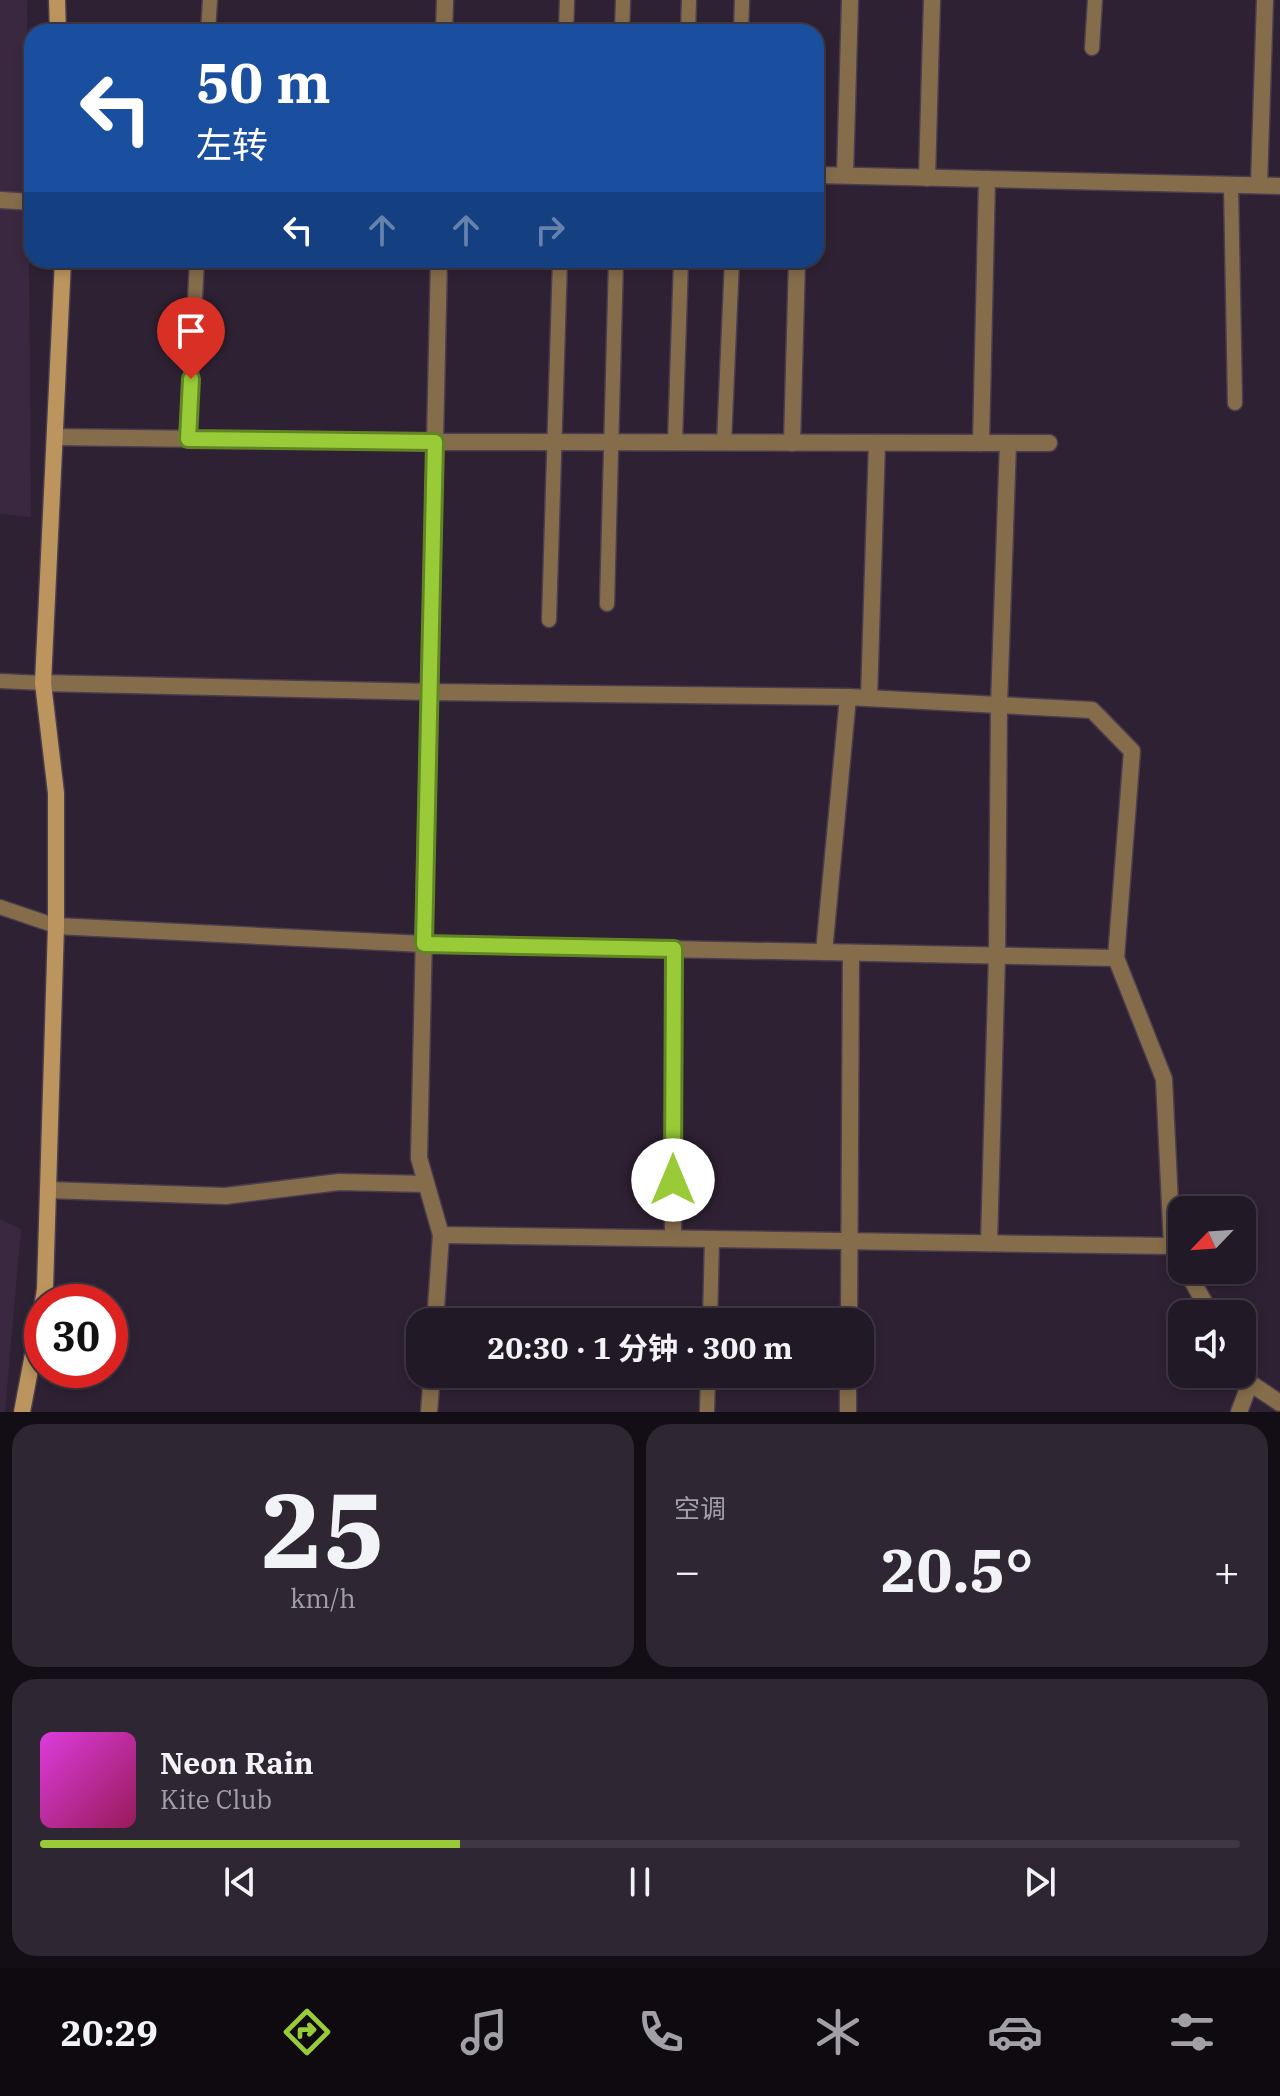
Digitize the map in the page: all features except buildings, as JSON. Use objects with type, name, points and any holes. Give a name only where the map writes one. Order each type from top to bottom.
[{"type":"main road","points":[[57,0],[58,24]]},
{"type":"main road","points":[[45,1284],[56,926],[56,793],[43,683],[63,268]]},
{"type":"main road","points":[[22,1412],[26,1388]]},
{"type":"street","points":[[444,24],[445,0]]},
{"type":"street","points":[[845,175],[850,0]]},
{"type":"street","points":[[927,178],[932,0]]},
{"type":"street","points":[[1259,185],[1265,0]]},
{"type":"street","points":[[824,175],[1280,186]]},
{"type":"street","points":[[981,443],[987,179]]},
{"type":"street","points":[[0,200],[24,202]]},
{"type":"street","points":[[436,1308],[441,1235],[419,1158],[439,268]]},
{"type":"street","points":[[792,443],[797,268]]},
{"type":"street","points":[[55,437],[435,442],[1049,443]]},
{"type":"street","points":[[869,698],[877,443]]},
{"type":"street","points":[[989,1243],[997,955],[999,705],[1008,443]]},
{"type":"street","points":[[43,683],[848,697],[1092,710],[1132,751],[1116,958],[1164,1079],[1170,1196]]},
{"type":"street","points":[[824,952],[848,697]]},
{"type":"street","points":[[56,926],[424,944],[1116,958]]},
{"type":"street","points":[[673,1238],[674,949]]},
{"type":"street","points":[[849,1308],[851,953]]},
{"type":"street","points":[[48,1190],[225,1196],[339,1182],[426,1184]]},
{"type":"street","points":[[441,1235],[1168,1246]]},
{"type":"street","points":[[1256,1384],[1280,1403]]},
{"type":"street","points":[[429,1412],[431,1388]]},
{"type":"street","points":[[848,1388],[848,1412]]},
{"type":"street","points":[[1239,1412],[1244,1388]]},
{"type":"lane","points":[[208,24],[210,0]]},
{"type":"lane","points":[[566,24],[567,0]]},
{"type":"lane","points":[[622,24],[623,0]]},
{"type":"lane","points":[[688,24],[689,0]]},
{"type":"lane","points":[[741,24],[742,0]]},
{"type":"lane","points":[[1092,48],[1095,0]]},
{"type":"lane","points":[[1231,185],[1235,403]]},
{"type":"lane","points":[[188,439],[197,268]]},
{"type":"lane","points":[[549,620],[560,268]]},
{"type":"lane","points":[[607,604],[616,268]]},
{"type":"lane","points":[[675,442],[681,268]]},
{"type":"lane","points":[[724,443],[732,268]]},
{"type":"lane","points":[[0,681],[43,683]]},
{"type":"lane","points":[[0,907],[56,926]]},
{"type":"lane","points":[[710,1308],[712,1239]]},
{"type":"lane","points":[[707,1412],[708,1388]]},
{"type":"shaded area","points":[[0,0],[27,0],[27,24],[24,24],[24,268],[29,268],[31,517],[0,514]]},
{"type":"shaded area","points":[[0,1219],[21,1229],[5,1412],[0,1412]]},
{"type":"route","points":[[191,379],[188,439],[435,442],[424,944],[674,949],[673,1180]]}]
